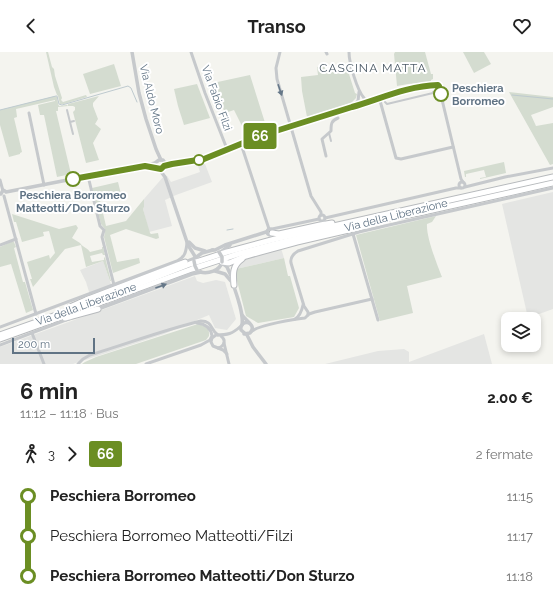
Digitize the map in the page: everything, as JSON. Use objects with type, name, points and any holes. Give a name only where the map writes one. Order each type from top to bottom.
[{"type":"highway","points":[[24,331],[192,269],[238,254],[553,177]]},
{"type":"highway","points":[[0,336],[190,264],[227,252],[275,239],[553,183]]},
{"type":"highway","points":[[270,232],[279,234],[320,224],[387,212],[418,210]]},
{"type":"highway","points":[[222,262],[229,262],[246,256],[297,242],[326,236],[418,210]]},
{"type":"highway","points":[[234,285],[234,269],[239,261],[246,256]]},
{"type":"highway","points":[[57,314],[75,304],[185,262]]},
{"type":"highway","points":[[0,339],[80,313],[98,309]]},
{"type":"street","name":"Via Aldo Moro","points":[[132,52],[139,93],[146,119],[156,149],[163,160]]},
{"type":"street","name":"Via Fabio Filzi","points":[[191,52],[227,149]]},
{"type":"street","points":[[280,52],[276,66],[276,76],[311,196],[321,215],[324,215],[325,218]]},
{"type":"street","points":[[349,52],[350,62],[359,90],[365,101],[362,104]]},
{"type":"street","points":[[145,166],[161,169],[178,163],[201,160],[267,134],[362,104],[379,97],[413,88],[438,85],[461,186]]},
{"type":"street","points":[[359,90],[358,103],[362,104]]},
{"type":"street","points":[[385,102],[387,104],[408,97],[433,92]]},
{"type":"street","points":[[352,107],[361,97],[374,99]]},
{"type":"street","points":[[379,97],[396,158],[401,159],[453,147]]},
{"type":"street","points":[[67,110],[73,134]]},
{"type":"street","points":[[28,113],[44,185]]},
{"type":"street","points":[[326,156],[322,139],[331,131],[332,121],[338,118]]},
{"type":"street","points":[[70,122],[74,121]]},
{"type":"street","points":[[329,133],[331,141]]},
{"type":"street","points":[[241,144],[270,232]]},
{"type":"street","name":"Via Aldo Moro","points":[[156,149],[156,162]]},
{"type":"street","points":[[3,193],[145,166],[159,160],[178,163]]},
{"type":"street","points":[[163,160],[165,177],[195,259],[195,266],[199,271],[206,273],[219,268],[222,262],[221,253],[212,250],[200,254],[195,259],[185,262]]},
{"type":"street","points":[[156,162],[156,165],[165,177]]},
{"type":"street","name":"Via della Liberazione","points":[[212,250],[281,228],[319,219],[322,221],[325,220],[325,218],[461,186],[553,168]]},
{"type":"street","points":[[88,176],[100,226],[104,230],[102,237],[114,285]]},
{"type":"street","points":[[0,180],[36,314]]},
{"type":"street","name":"Via della Liberazione","points":[[308,312],[302,301],[291,263],[293,255],[299,250],[399,222],[553,188]]},
{"type":"street","points":[[319,219],[321,215]]},
{"type":"street","points":[[353,234],[378,320]]},
{"type":"street","points":[[0,246],[16,238]]},
{"type":"street","points":[[187,239],[193,247],[205,252]]},
{"type":"street","name":"Via della Liberazione","points":[[0,327],[181,259],[187,248],[187,239]]},
{"type":"street","name":"Via della Liberazione","points":[[221,253],[225,248],[233,243]]},
{"type":"street","name":"Via della Liberazione","points":[[174,262],[185,262]]},
{"type":"street","points":[[222,262],[226,265],[234,285],[242,314],[241,330],[244,334]]},
{"type":"street","points":[[214,270],[226,274],[234,285]]},
{"type":"street","name":"Via della Liberazione","points":[[0,345],[199,271]]},
{"type":"street","points":[[301,311],[304,309],[308,312],[315,312],[372,299]]},
{"type":"street","name":"Via della Liberazione","points":[[301,311],[302,301]]},
{"type":"street","points":[[301,311],[301,316],[304,318]]},
{"type":"street","points":[[294,320],[301,311]]},
{"type":"street","points":[[244,334],[248,334],[256,328],[263,326],[304,318],[308,312]]},
{"type":"street","points":[[242,314],[253,327],[251,338],[256,351]]},
{"type":"street","points":[[78,364],[90,355],[166,330],[202,321],[207,321],[216,333],[223,337],[229,364]]},
{"type":"street","points":[[146,364],[210,341],[212,332],[203,324],[195,322]]},
{"type":"street","points":[[216,348],[212,345],[211,340],[214,336],[224,336],[234,332],[245,323],[263,326]]},
{"type":"street","points":[[234,332],[247,335],[256,351],[266,364]]},
{"type":"street","points":[[32,333],[44,364]]},
{"type":"street","points":[[216,348],[221,347],[229,334]]},
{"type":"street","points":[[201,345],[223,350],[227,354]]},
{"type":"shaded area","points":[[46,52],[48,52],[52,67],[54,69],[62,98],[61,100],[63,102],[86,95],[87,97],[60,104],[54,87]]},
{"type":"shaded area","points":[[395,52],[425,52],[431,74],[433,74],[433,79],[431,82],[397,86]]},
{"type":"shaded area","points":[[463,52],[484,52],[491,64],[474,73]]},
{"type":"shaded area","points":[[114,64],[121,86],[90,94],[83,74]]},
{"type":"shaded area","points":[[326,65],[328,73],[349,67],[351,73],[349,74],[355,93],[357,94],[356,98],[351,103],[307,117],[301,77],[318,75],[317,67]]},
{"type":"shaded area","points":[[250,75],[267,129],[247,136],[234,110],[225,113],[213,83]]},
{"type":"shaded area","points":[[197,84],[210,118],[184,125],[174,89]]},
{"type":"shaded area","points":[[509,92],[553,97],[553,107],[531,115],[536,126],[553,123],[553,164],[550,165]]},
{"type":"shaded area","points":[[55,96],[57,97],[59,106],[68,106],[58,107],[58,111],[56,111],[71,174],[57,177],[44,115],[40,115],[38,105],[55,100],[16,109],[17,117],[14,118],[22,152],[20,154],[9,157],[0,125],[0,110]]},
{"type":"shaded area","points":[[99,96],[93,103],[93,106],[98,119],[95,124],[101,129],[93,143],[99,160],[86,163],[73,112],[75,107],[68,106],[68,104]]},
{"type":"shaded area","points":[[504,162],[506,173],[480,179],[486,177],[484,170],[466,174],[465,177],[464,171]]},
{"type":"shaded area","points":[[205,164],[212,182],[165,200],[172,226],[149,232],[143,209],[144,199],[164,176],[167,176],[171,182],[200,172],[198,166]]},
{"type":"shaded area","points":[[118,182],[121,194],[100,200],[106,226],[126,221],[144,199],[143,209],[150,233],[158,233],[159,238],[156,239],[126,229],[110,235],[117,262],[139,258],[140,263],[113,273],[104,237],[105,229],[101,224],[92,188]]},
{"type":"shaded area","points":[[553,192],[553,309],[541,313],[541,312],[527,312],[502,204]]},
{"type":"shaded area","points":[[12,214],[59,229],[76,225],[78,228],[72,238],[88,249],[90,252],[102,249],[103,247],[105,255],[102,253],[90,256],[92,262],[104,260],[105,257],[111,281],[103,261],[86,267],[81,245],[65,249],[33,287],[27,262],[49,255],[50,259],[55,253],[49,231],[43,232],[44,236],[22,242]]},
{"type":"shaded area","points":[[436,216],[432,222],[427,224],[427,229],[432,250],[442,277],[407,286],[413,313],[380,321],[356,235]]},
{"type":"shaded area","points":[[13,241],[16,247],[14,248],[23,282],[25,282],[33,310],[26,313],[11,264],[0,267],[0,247]]},
{"type":"shaded area","points":[[281,248],[284,258],[236,269],[239,263],[248,257]]},
{"type":"shaded area","points":[[284,258],[288,276],[290,276],[299,308],[294,317],[258,323],[246,316],[236,277],[236,269]]},
{"type":"shaded area","points":[[103,261],[112,287],[90,295],[80,270]]},
{"type":"shaded area","points":[[195,276],[197,281],[203,283],[216,280],[225,282],[236,319],[227,330],[215,328],[209,315],[164,334],[73,364],[0,364],[0,347]]},
{"type":"shaded area","points":[[198,324],[208,329],[209,336],[206,340],[136,364],[82,364],[96,357]]},
{"type":"shaded area","points":[[484,334],[492,364],[325,364],[378,351],[404,349],[409,352],[409,362]]},
{"type":"waterway","points":[[0,110],[56,96],[59,104],[62,105],[128,86],[131,88],[137,102]]},
{"type":"waterway","points":[[512,95],[553,99]]},
{"type":"waterway","points":[[227,230],[233,229]]},
{"type":"bus line","name":"66","points":[[73,179],[145,166],[161,169],[164,168],[164,166],[201,160],[263,135],[406,89],[420,86],[438,85],[441,94]]},
{"type":"place","name":"Peschiera Borromeo","points":[[441,94]]},
{"type":"place","name":"Peschiera Borromeo Matteotti/Don Sturzo","points":[[73,179]]},
{"type":"district","name":"CASCINA MATTA","points":[[373,68]]}]
